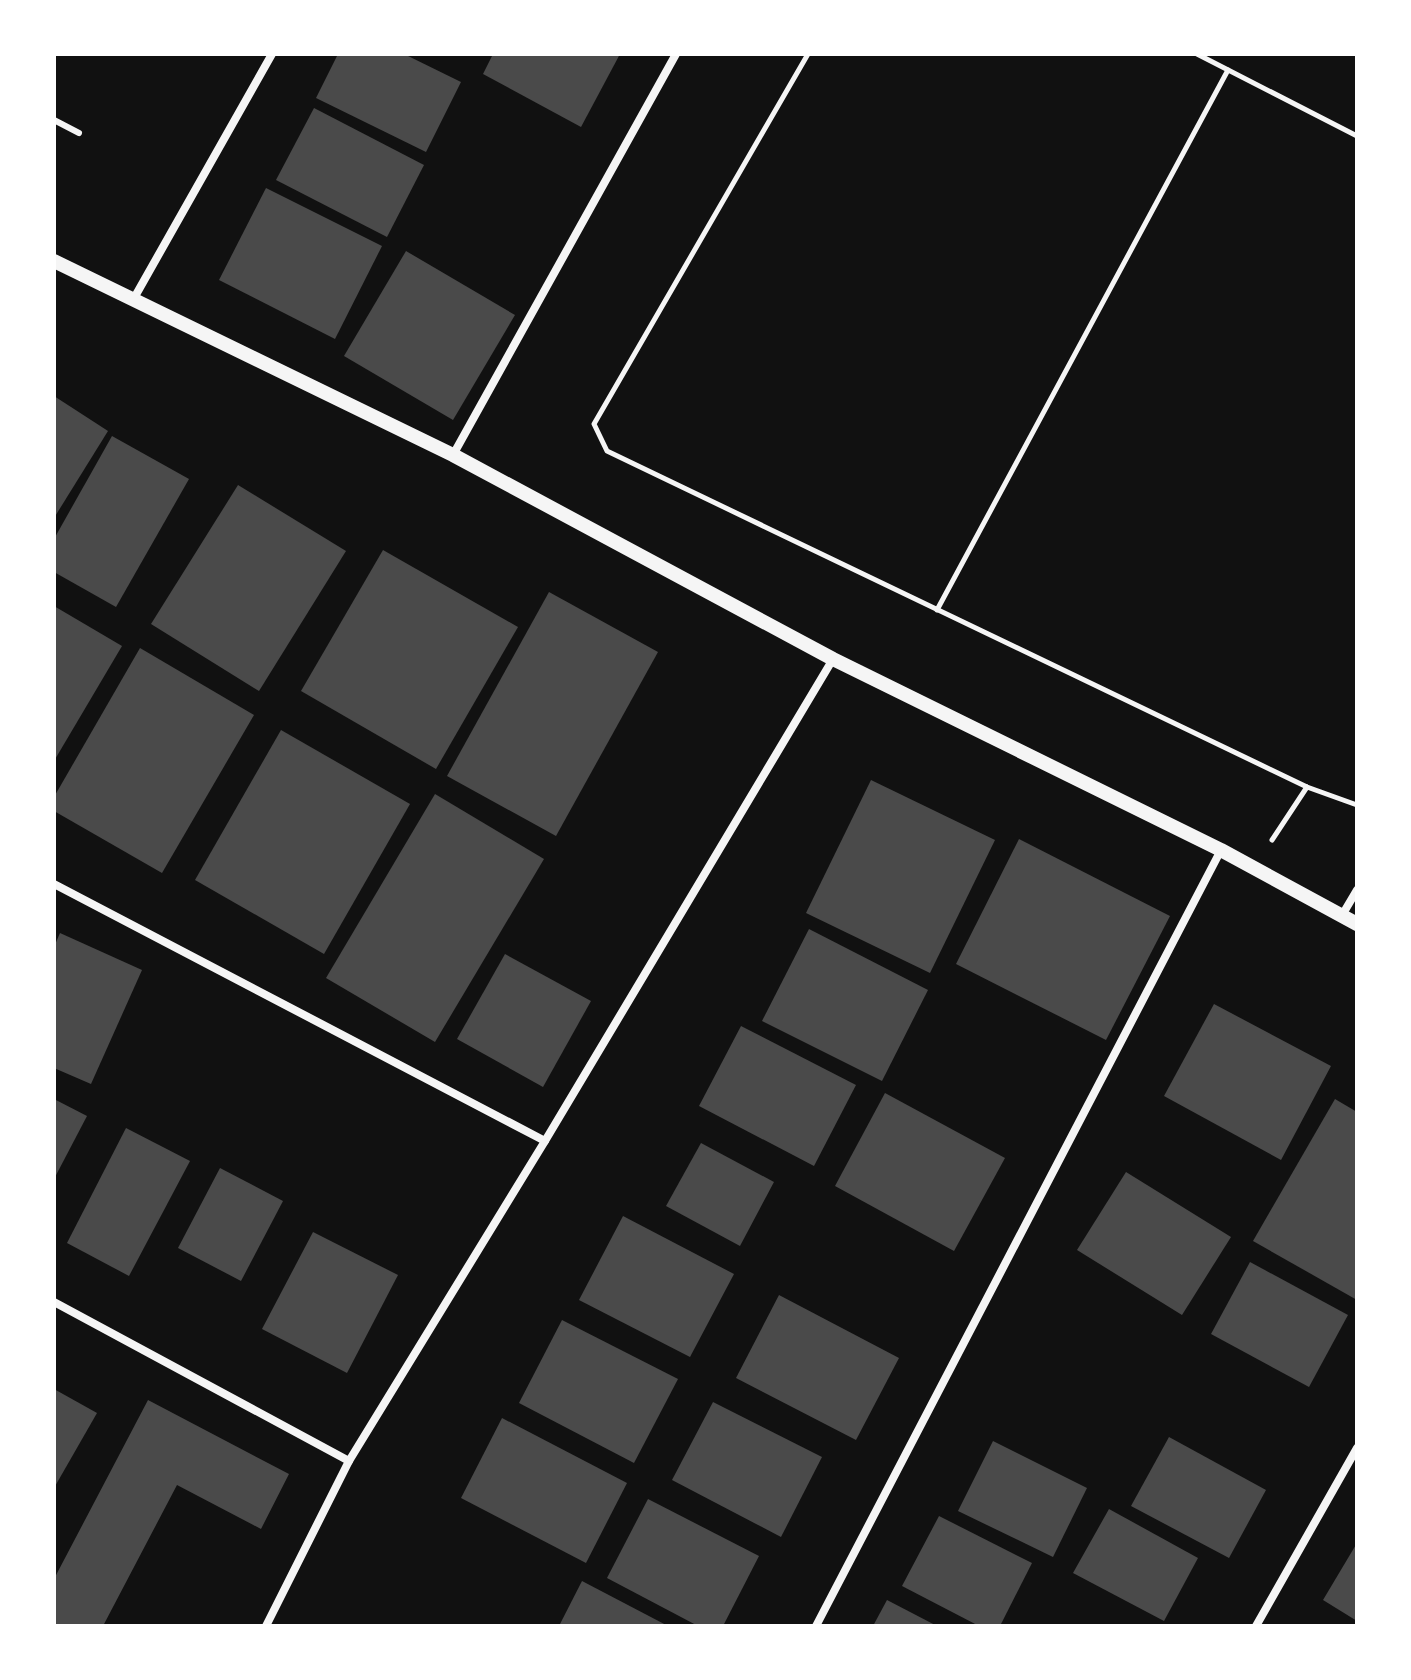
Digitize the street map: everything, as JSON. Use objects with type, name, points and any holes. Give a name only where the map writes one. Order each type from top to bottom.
[{"type":"street","points":[[133,301],[272,54]]},
{"type":"street","points":[[453,455],[676,54]]},
{"type":"street","points":[[54,261],[453,455],[833,659],[1221,850],[1357,924]]},
{"type":"street","points":[[266,1626],[349,1461],[545,1141],[833,659]]},
{"type":"street","points":[[816,1626],[1221,850]]},
{"type":"street","points":[[54,884],[545,1141]]},
{"type":"street","points":[[1341,917],[1357,890]]},
{"type":"street","points":[[54,1302],[349,1461]]},
{"type":"street","points":[[1256,1626],[1357,1448]]},
{"type":"lane","points":[[54,120],[79,133]]},
{"type":"path","points":[[808,54],[594,424],[607,451],[1307,787],[1357,805]]},
{"type":"path","points":[[1197,54],[1357,136]]},
{"type":"path","points":[[937,610],[1228,70]]},
{"type":"path","points":[[1254,868],[1307,787]]},
{"type":"building","points":[[338,54],[404,54],[461,82],[426,152],[316,98]]},
{"type":"building","points":[[493,54],[620,54],[581,127],[483,74]]},
{"type":"building","points":[[314,108],[424,165],[387,237],[276,180]]},
{"type":"building","points":[[266,188],[382,246],[335,339],[219,280]]},
{"type":"building","points":[[406,251],[515,315],[453,420],[344,356]]},
{"type":"building","points":[[54,396],[108,431],[54,518]]},
{"type":"building","points":[[112,436],[189,479],[116,607],[54,572],[54,539]]},
{"type":"building","points":[[238,485],[346,551],[259,691],[151,624]]},
{"type":"building","points":[[383,550],[518,627],[436,769],[301,691]]},
{"type":"building","points":[[549,592],[658,652],[556,836],[447,776]]},
{"type":"building","points":[[54,606],[122,646],[54,761]]},
{"type":"building","points":[[140,648],[254,715],[162,873],[54,811],[54,797]]},
{"type":"building","points":[[281,730],[410,804],[324,954],[195,880]]},
{"type":"building","points":[[871,780],[995,840],[930,973],[806,913]]},
{"type":"building","points":[[435,794],[544,859],[435,1042],[326,978]]},
{"type":"building","points":[[1019,839],[1170,916],[1106,1040],[956,964]]},
{"type":"building","points":[[809,929],[928,990],[882,1081],[762,1021]]},
{"type":"building","points":[[60,933],[142,970],[91,1084],[54,1068],[54,947]]},
{"type":"building","points":[[505,954],[591,1001],[543,1087],[457,1039]]},
{"type":"building","points":[[1214,1004],[1331,1066],[1281,1160],[1164,1096]]},
{"type":"building","points":[[741,1026],[856,1085],[814,1166],[699,1106]]},
{"type":"building","points":[[885,1093],[1005,1158],[954,1251],[835,1186]]},
{"type":"building","points":[[54,1099],[87,1116],[54,1179]]},
{"type":"building","points":[[1335,1099],[1357,1112],[1357,1300],[1253,1241]]},
{"type":"building","points":[[126,1128],[190,1161],[129,1276],[67,1243]]},
{"type":"building","points":[[701,1143],[774,1182],[740,1246],[666,1206]]},
{"type":"building","points":[[220,1168],[283,1201],[241,1281],[178,1248]]},
{"type":"building","points":[[1126,1172],[1231,1237],[1182,1315],[1077,1250]]},
{"type":"building","points":[[623,1216],[734,1274],[690,1357],[579,1300]]},
{"type":"building","points":[[313,1232],[398,1275],[347,1373],[262,1329]]},
{"type":"building","points":[[1250,1262],[1348,1315],[1309,1387],[1211,1334]]},
{"type":"building","points":[[779,1295],[899,1358],[856,1440],[736,1378]]},
{"type":"building","points":[[562,1320],[678,1379],[634,1463],[519,1403]]},
{"type":"building","points":[[54,1389],[97,1413],[54,1488]]},
{"type":"building","points":[[148,1400],[289,1474],[261,1529],[177,1485],[103,1626],[54,1626],[54,1579]]},
{"type":"building","points":[[713,1402],[822,1457],[781,1537],[672,1480]]},
{"type":"building","points":[[502,1418],[627,1483],[586,1563],[461,1498]]},
{"type":"building","points":[[1169,1437],[1266,1490],[1229,1558],[1131,1506]]},
{"type":"building","points":[[993,1441],[1087,1488],[1053,1557],[958,1511]]},
{"type":"building","points":[[648,1499],[759,1556],[723,1626],[698,1626],[607,1578]]},
{"type":"building","points":[[1109,1509],[1198,1558],[1164,1621],[1073,1573]]},
{"type":"building","points":[[939,1516],[1032,1563],[1000,1626],[979,1626],[902,1586]]},
{"type":"building","points":[[1357,1543],[1357,1621],[1323,1600]]},
{"type":"building","points":[[582,1581],[668,1626],[559,1626]]},
{"type":"building","points":[[887,1600],[937,1626],[873,1626]]}]
